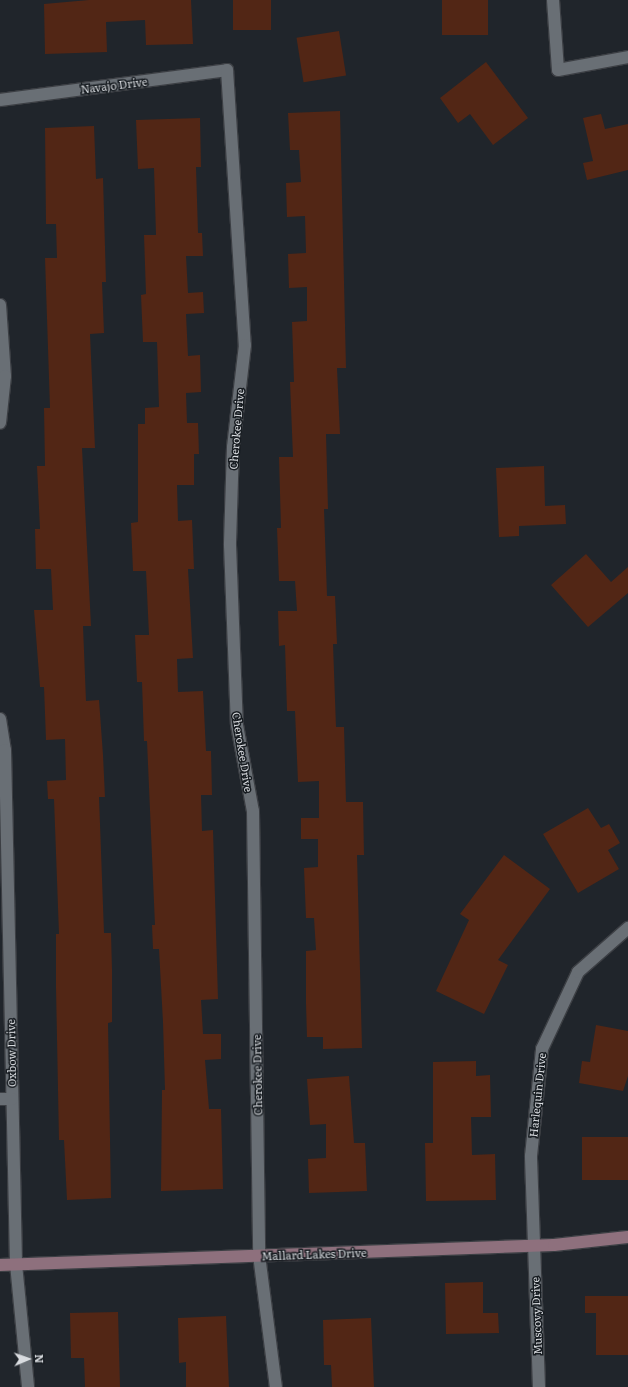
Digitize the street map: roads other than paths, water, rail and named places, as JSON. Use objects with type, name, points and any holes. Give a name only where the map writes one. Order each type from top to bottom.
[{"type":"street","points":[[553,0],[558,70],[628,57]]},
{"type":"street","name":"Navajo Drive","points":[[0,100],[228,70]]},
{"type":"street","name":"Cherokee Drive","points":[[228,70],[246,345],[232,446],[230,545],[237,725],[253,811],[259,1256],[276,1387]]},
{"type":"street","points":[[0,305],[5,376],[0,423]]},
{"type":"street","name":"Oxbow Drive","points":[[0,719],[5,750],[16,1264],[28,1387]]},
{"type":"street","name":"Harlequin Drive","points":[[533,1246],[531,1156],[542,1049],[578,972],[628,928]]},
{"type":"street","points":[[0,1100],[12,1099]]},
{"type":"street","name":"Mallard Lakes Drive","points":[[0,1264],[533,1246],[628,1237]]},
{"type":"street","name":"Muscovy Drive","points":[[533,1246],[539,1387]]}]
